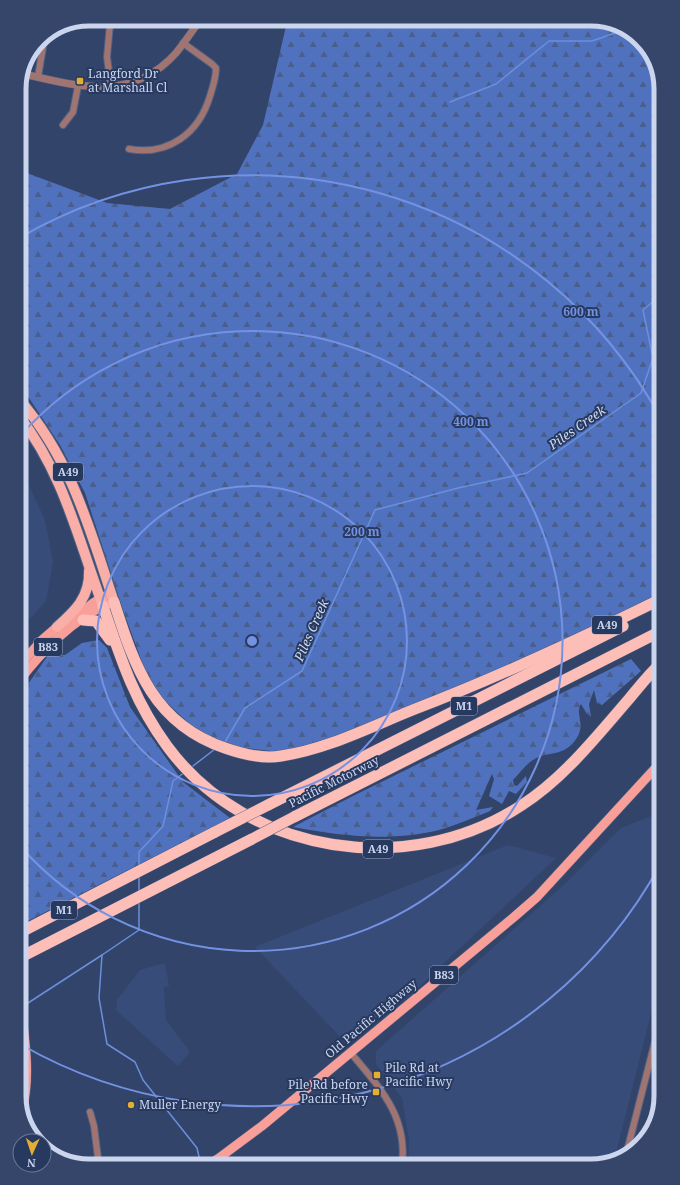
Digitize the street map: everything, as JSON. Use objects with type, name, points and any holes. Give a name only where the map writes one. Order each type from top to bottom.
[{"type":"highway","name":"A49","points":[[26,408],[48,438],[71,479],[85,515],[126,637],[145,684],[170,715],[198,737],[236,752],[257,756],[280,757],[324,746],[524,665],[654,602]]},
{"type":"highway","name":"A49","points":[[26,426],[42,448],[60,484],[120,658],[140,705],[168,747],[212,793],[234,808],[294,836],[316,842],[358,848],[395,848],[421,845],[472,831],[513,811],[540,792],[562,773],[654,671]]},
{"type":"highway","points":[[57,627],[76,610],[86,594],[89,577],[87,559]]},
{"type":"highway","name":"Pacific Motorway","points":[[26,929],[215,832],[654,611]]},
{"type":"highway","points":[[83,620],[96,620],[120,658]]},
{"type":"highway","name":"Pacific Motorway","points":[[26,954],[654,635]]},
{"type":"main road","name":"B83","points":[[26,658],[42,640],[57,627],[69,622],[101,602],[112,598]]},
{"type":"main road","name":"B83","points":[[26,673],[47,648],[83,620],[101,602]]},
{"type":"main road","name":"Old Pacific Highway","points":[[217,1159],[262,1126],[537,897],[654,770]]},
{"type":"main road","points":[[26,1052],[26,1080]]},
{"type":"street","points":[[110,26],[107,57],[111,87]]},
{"type":"street","points":[[28,75],[78,86],[111,87],[132,82],[152,72],[169,59],[196,26]]},
{"type":"street","points":[[129,149],[138,151],[171,145],[190,133],[204,114],[212,91],[216,68],[183,43]]},
{"type":"street","points":[[38,77],[43,46]]},
{"type":"street","points":[[63,125],[73,112],[78,86]]},
{"type":"street","points":[[628,1146],[654,1045]]},
{"type":"street","points":[[350,1052],[381,1089],[394,1110],[403,1143],[402,1159]]},
{"type":"street","points":[[90,1112],[94,1126],[98,1159]]},
{"type":"shaded area","points":[[26,479],[45,520],[53,562],[46,601],[26,622]]},
{"type":"shaded area","points":[[654,815],[654,1002],[616,1154],[591,1159],[408,1159],[409,1140],[402,1098],[376,1064],[376,1051],[567,882],[621,828]]},
{"type":"shaded area","points":[[508,845],[556,858],[409,996],[345,1042],[255,947]]},
{"type":"shaded area","points":[[165,963],[169,986],[164,988],[166,1020],[190,1052],[178,1066],[116,1010],[117,1000],[140,970]]},
{"type":"green space","points":[[286,26],[603,27],[619,32],[638,47],[648,61],[653,77],[654,596],[506,668],[325,742],[279,752],[236,747],[199,733],[161,697],[145,670],[124,613],[85,493],[60,445],[26,395],[26,173],[107,203],[170,209],[237,174],[263,125]]},
{"type":"green space","points":[[99,640],[107,648],[130,707],[183,782],[230,818],[26,922],[26,687],[49,654],[65,655],[82,643]]},
{"type":"green space","points":[[631,659],[641,671],[602,705],[597,703],[594,690],[589,704],[591,717],[587,714],[581,704],[579,708],[581,725],[578,736],[574,742],[564,750],[538,757],[527,764],[513,780],[514,785],[517,786],[526,776],[527,782],[516,794],[509,791],[502,804],[489,796],[494,779],[492,774],[476,810],[493,807],[490,811],[439,830],[402,836],[384,837],[348,835],[293,827],[351,797]]},
{"type":"waterway","points":[[450,102],[496,84],[549,41],[592,41],[617,31]]},
{"type":"waterway","name":"Piles Creek","points":[[225,742],[245,708],[302,671],[375,510],[458,488],[527,473],[641,393],[653,358],[643,310],[654,301]]},
{"type":"waterway","name":"Piles Creek","points":[[193,766],[215,749]]},
{"type":"waterway","name":"Piles Creek","points":[[139,866],[139,852],[163,826],[173,781],[185,772]]},
{"type":"waterway","name":"Piles Creek","points":[[139,876],[139,892]]},
{"type":"waterway","name":"Piles Creek","points":[[139,902],[139,930],[102,955],[99,998],[107,1044],[135,1062],[143,1080],[197,1148],[200,1159]]},
{"type":"waterway","points":[[28,1003],[102,955]]},
{"type":"place","name":"Langford Dr at Marshall Cl","points":[[80,81]]},
{"type":"place","name":"Pile Rd at Pacific Hwy","points":[[377,1075]]},
{"type":"place","name":"Pile Rd before Pacific Hwy","points":[[376,1092]]},
{"type":"place","name":"Muller Energy","points":[[131,1105]]}]
